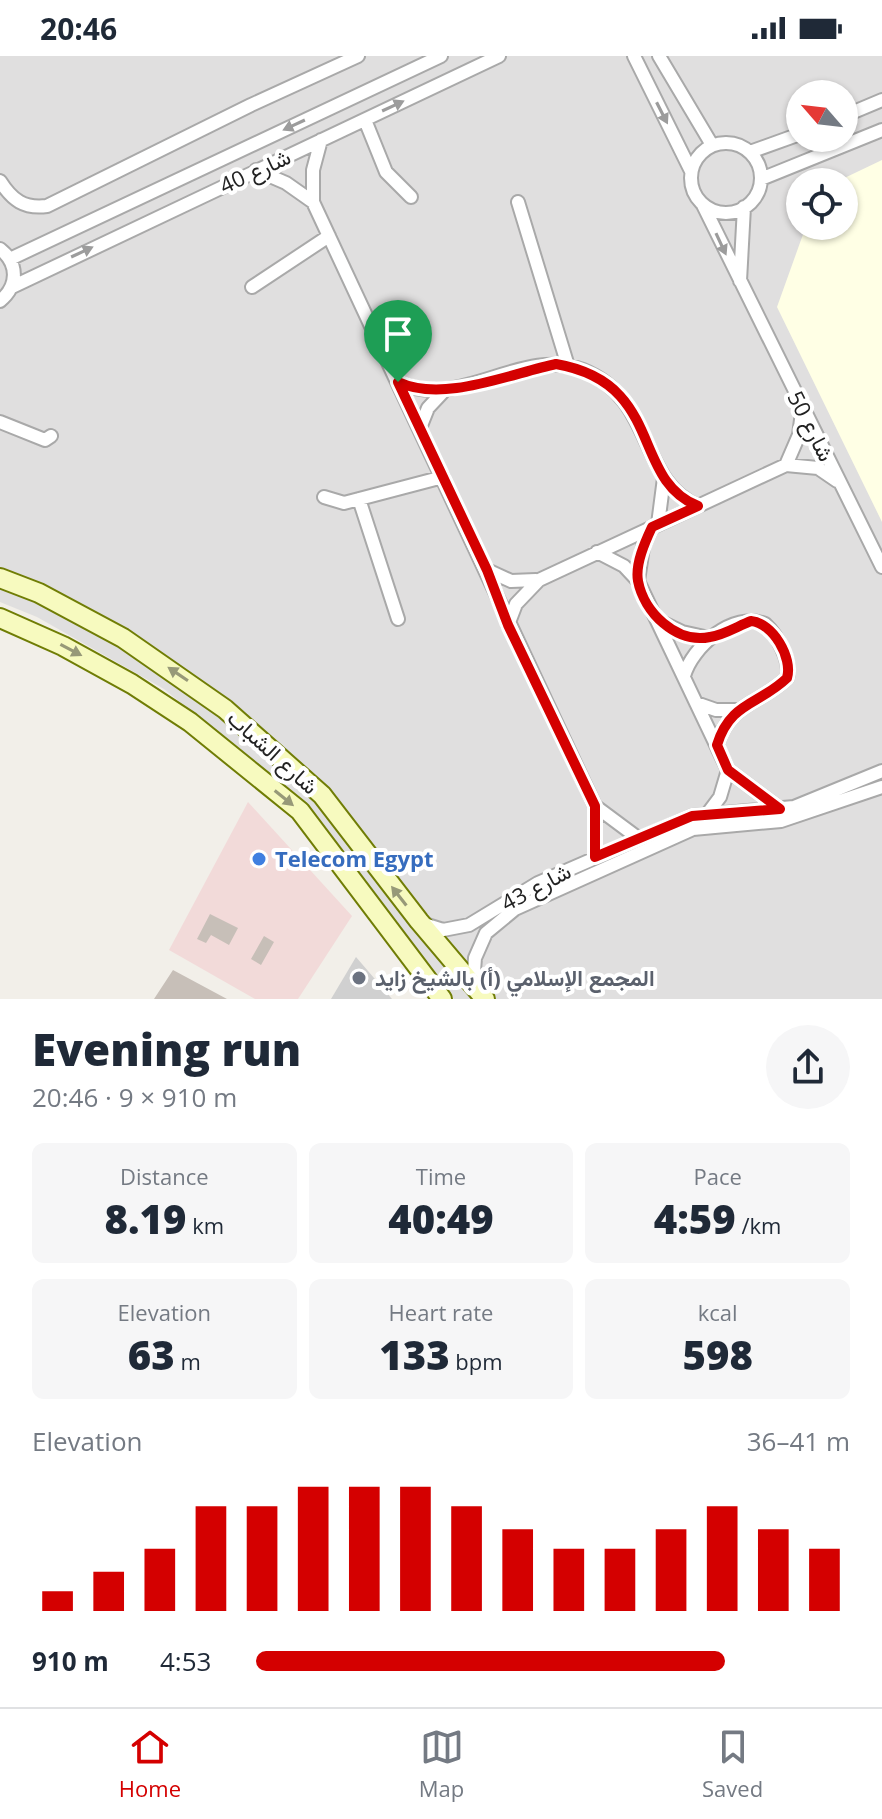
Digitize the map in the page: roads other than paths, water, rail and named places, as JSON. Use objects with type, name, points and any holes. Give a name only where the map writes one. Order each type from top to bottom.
[{"type":"street","points":[[0,181],[15,201],[25,206],[47,206],[358,56]]},
{"type":"street","name":"شارع 40","points":[[10,259],[441,56]]},
{"type":"street","name":"شارع 40","points":[[12,287],[499,56]]},
{"type":"street","points":[[634,56],[691,171],[691,186],[703,205],[728,213],[744,207],[756,195],[761,179],[758,164],[750,152],[736,144],[712,145],[699,155],[691,171]]},
{"type":"street","points":[[659,56],[712,145]]},
{"type":"street","points":[[858,110],[882,100]]},
{"type":"street","points":[[365,120],[386,172],[411,197]]},
{"type":"street","points":[[761,179],[882,130]]},
{"type":"street","points":[[750,152],[786,139]]},
{"type":"street","points":[[321,140],[313,170],[313,202],[595,806],[595,857]]},
{"type":"street","points":[[256,170],[286,183],[313,202]]},
{"type":"street","points":[[518,202],[568,366]]},
{"type":"street","name":"شارع 50","points":[[703,205],[882,567]]},
{"type":"street","points":[[740,284],[744,207]]},
{"type":"street","points":[[252,287],[329,236]]},
{"type":"street","points":[[0,249],[10,259],[15,273],[12,287],[0,301]]},
{"type":"street","points":[[398,382],[419,390],[443,392],[556,364],[596,376],[623,398],[644,430],[664,478],[678,495],[698,506]]},
{"type":"street","points":[[420,428],[428,408],[443,392]]},
{"type":"street","points":[[786,465],[799,435],[801,405]]},
{"type":"street","points":[[0,422],[45,440],[51,436]]},
{"type":"street","points":[[508,625],[516,604],[539,580],[786,465],[818,468],[833,475],[842,486]]},
{"type":"street","points":[[324,497],[344,503],[443,477]]},
{"type":"street","points":[[638,581],[643,547],[655,526],[664,478]]},
{"type":"street","points":[[359,499],[398,619]]},
{"type":"street","points":[[597,552],[624,566],[638,581],[728,770],[780,809]]},
{"type":"street","points":[[487,570],[511,581],[539,580]]},
{"type":"street","name":"شارع الشباب","points":[[0,578],[39,593],[123,638],[207,695],[322,795],[419,921],[479,992]]},
{"type":"street","name":"شارع الشباب","points":[[0,618],[63,646],[132,684],[190,722],[300,811],[442,999]]},
{"type":"street","points":[[657,620],[682,632],[709,638]]},
{"type":"street","points":[[684,676],[692,654],[709,638],[751,621],[758,621],[771,629],[789,669],[784,682],[736,710],[724,726],[717,745]]},
{"type":"street","points":[[190,722],[191,704],[207,695]]},
{"type":"street","points":[[696,703],[716,710],[736,710]]},
{"type":"street","points":[[708,813],[724,788],[728,770]]},
{"type":"street","name":"شارع 43","points":[[419,921],[443,930],[469,925],[538,883],[638,838],[708,813],[780,809],[795,812],[882,771]]},
{"type":"street","name":"شارع 43","points":[[479,992],[475,958],[486,933],[515,909],[693,829],[795,812],[882,787]]},
{"type":"street","points":[[595,806],[638,838]]},
{"type":"place","name":"Telecom Egypt","points":[[259,859]]},
{"type":"place","name":"المجمع الإسلامي (أ) بالشيخ زايد","points":[[359,978]]}]
